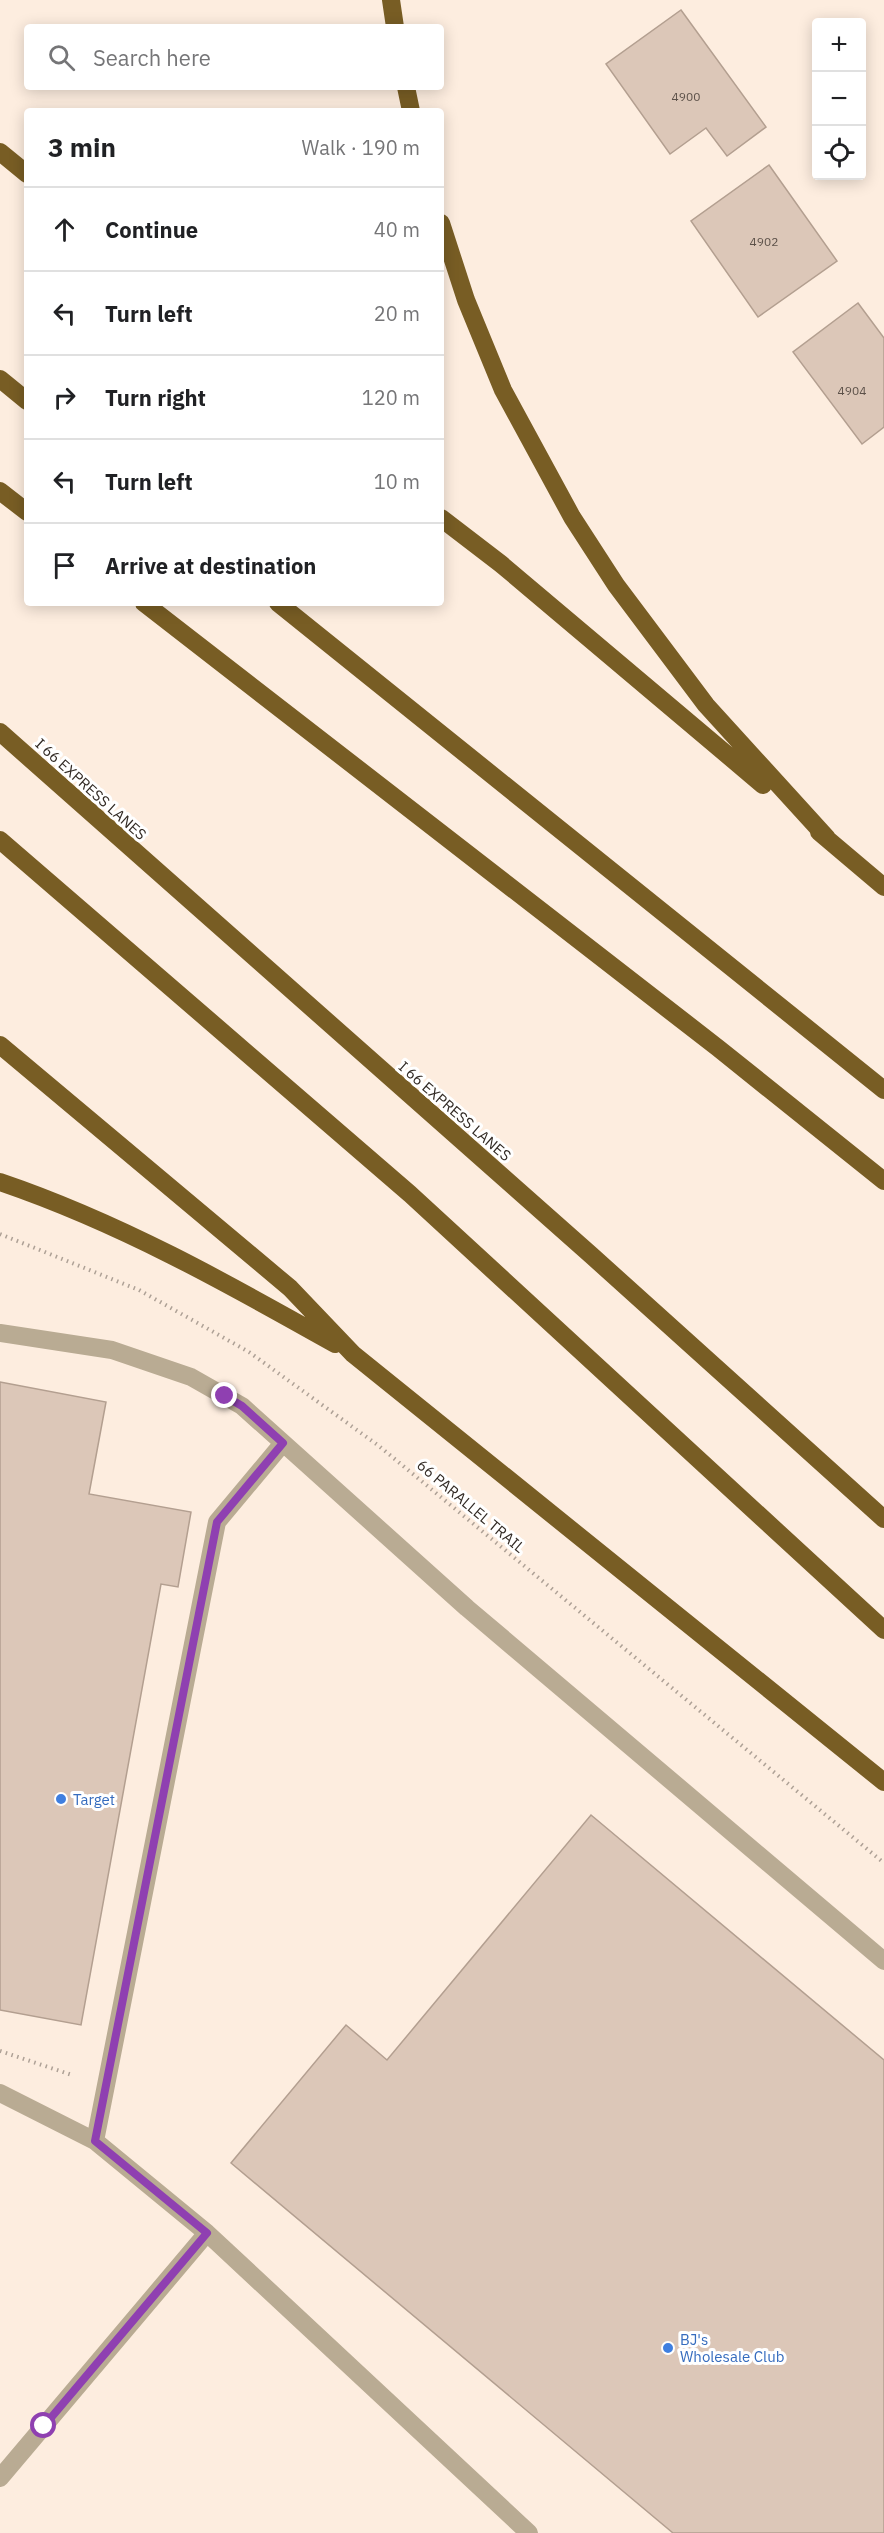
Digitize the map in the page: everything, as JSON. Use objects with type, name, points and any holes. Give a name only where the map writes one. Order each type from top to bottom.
[{"type":"highway","points":[[391,0],[395,24]]},
{"type":"highway","points":[[407,90],[410,108]]},
{"type":"highway","points":[[0,152],[24,172]]},
{"type":"highway","points":[[444,232],[466,300],[503,390],[572,516],[616,585],[706,705],[826,838]]},
{"type":"highway","points":[[0,379],[24,399]]},
{"type":"highway","points":[[0,491],[24,510]]},
{"type":"highway","points":[[444,520],[501,564],[884,887]]},
{"type":"highway","points":[[148,606],[718,1048],[884,1181]]},
{"type":"highway","points":[[282,606],[884,1090]]},
{"type":"highway","name":"I 66 EXPRESS LANES","points":[[0,732],[600,1263],[884,1519]]},
{"type":"highway","points":[[0,840],[410,1194],[884,1630]]},
{"type":"highway","points":[[0,1045],[290,1288],[353,1354],[884,1782]]},
{"type":"highway","points":[[0,1182],[46,1197],[198,1266],[353,1354]]},
{"type":"lane","points":[[0,1333],[112,1350],[191,1377],[242,1406],[467,1608],[884,1961]]},
{"type":"lane","points":[[95,2141],[217,1522],[283,1443]]},
{"type":"lane","points":[[0,2093],[95,2141],[207,2233],[529,2533]]},
{"type":"lane","points":[[0,2478],[207,2233]]},
{"type":"path","name":"66 PARALLEL TRAIL","points":[[0,1234],[139,1290],[249,1352],[379,1446],[884,1863]]},
{"type":"path","points":[[0,2051],[72,2076]]},
{"type":"building","points":[[681,10],[766,127],[727,156],[706,128],[670,154],[606,64]]},
{"type":"building","points":[[769,165],[837,261],[758,317],[691,221]]},
{"type":"building","points":[[858,303],[884,338],[884,427],[862,444],[793,352]]},
{"type":"building","name":"Target","points":[[0,1382],[106,1402],[89,1494],[191,1512],[178,1587],[161,1584],[81,2025],[0,2010]]},
{"type":"building","name":"BJ's Wholesale Club","points":[[591,1815],[884,2060],[884,2533],[673,2533],[231,2163],[346,2025],[387,2060]]},
{"type":"place","name":"Target","points":[[61,1799]]},
{"type":"place","name":"BJ's Wholesale Club","points":[[668,2348]]},
{"type":"route","points":[[44,2426],[207,2233],[95,2141],[217,1522],[283,1443],[242,1406],[225,1396]]}]
